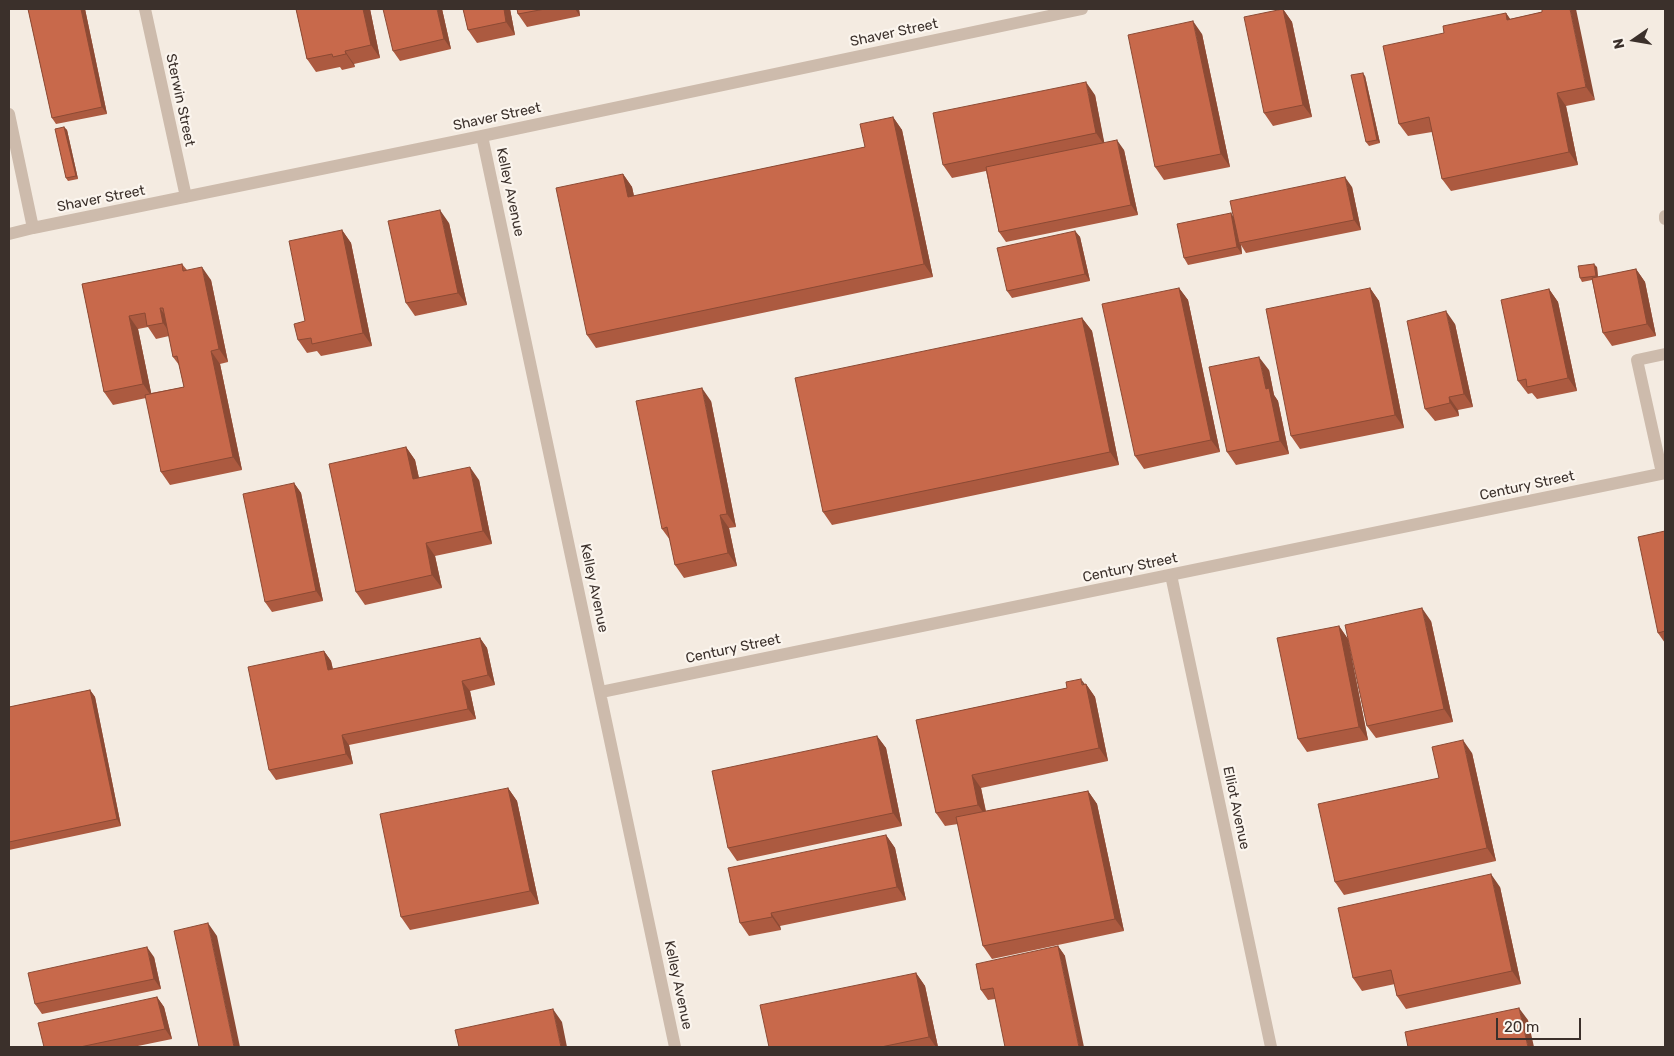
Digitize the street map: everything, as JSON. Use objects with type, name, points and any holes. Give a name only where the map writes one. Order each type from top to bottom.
[{"type":"street","name":"Sterwin Street","points":[[145,9],[186,198]]},
{"type":"street","name":"Shaver Street","points":[[9,234],[1082,9]]},
{"type":"street","points":[[9,114],[33,228]]},
{"type":"street","name":"Kelley Avenue","points":[[482,136],[675,1047]]},
{"type":"street","points":[[1663,473],[1637,360],[1665,354]]},
{"type":"street","name":"Century Street","points":[[601,692],[1663,473]]},
{"type":"street","name":"Elliot Avenue","points":[[1171,575],[1271,1047]]},
{"type":"building","points":[[28,9],[81,9],[102,107],[52,118]]},
{"type":"building","points":[[296,9],[363,9],[371,45],[345,51],[346,54],[333,57],[332,54],[307,59]]},
{"type":"building","points":[[383,9],[437,9],[444,39],[393,51]]},
{"type":"building","points":[[463,9],[504,9],[506,22],[468,30]]},
{"type":"building","points":[[517,9],[545,9],[518,14]]},
{"type":"building","points":[[1283,9],[1303,105],[1264,113],[1244,17]]},
{"type":"building","points":[[1542,9],[1570,9],[1586,87],[1557,93],[1569,152],[1442,179],[1429,117],[1399,124],[1383,46],[1444,33],[1443,26],[1506,13],[1507,20],[1542,12]]},
{"type":"building","points":[[1193,21],[1221,154],[1155,167],[1128,35]]},
{"type":"building","points":[[1363,73],[1377,140],[1366,142],[1351,75]]},
{"type":"building","points":[[1086,82],[1096,133],[943,165],[933,113]]},
{"type":"building","points":[[893,117],[924,264],[587,335],[556,188],[623,174],[628,197],[865,147],[860,124]]},
{"type":"building","points":[[64,127],[76,176],[66,178],[55,129]]},
{"type":"building","points":[[1117,140],[1131,205],[999,232],[986,167]]},
{"type":"building","points":[[1345,177],[1354,220],[1239,243],[1230,201]]},
{"type":"building","points":[[440,210],[458,293],[406,303],[388,221]]},
{"type":"building","points":[[1231,213],[1237,247],[1184,258],[1177,224]]},
{"type":"building","points":[[342,230],[363,333],[312,344],[311,338],[298,340],[294,324],[305,321],[289,241]]},
{"type":"building","points":[[1075,231],[1085,274],[1007,291],[997,248]]},
{"type":"building","points":[[182,264],[183,271],[202,267],[219,349],[211,351],[233,457],[161,472],[145,395],[184,387],[177,356],[173,357],[163,308],[160,308],[163,323],[147,326],[145,313],[129,316],[143,384],[104,392],[82,284]]},
{"type":"building","points":[[1594,264],[1596,276],[1580,278],[1578,266]]},
{"type":"building","points":[[1636,269],[1647,324],[1603,333],[1592,278]]},
{"type":"building","points":[[1179,288],[1211,440],[1135,456],[1102,304]]},
{"type":"building","points":[[1370,288],[1395,415],[1291,436],[1266,309]]},
{"type":"building","points":[[1549,289],[1568,378],[1527,387],[1526,379],[1518,381],[1501,300]]},
{"type":"building","points":[[1446,311],[1464,394],[1449,397],[1450,403],[1425,409],[1407,321]]},
{"type":"building","points":[[1082,318],[1110,452],[823,512],[795,378]]},
{"type":"building","points":[[1259,357],[1266,389],[1269,388],[1280,441],[1227,452],[1209,367]]},
{"type":"building","points":[[702,388],[727,514],[720,515],[728,553],[675,565],[667,527],[662,529],[636,401]]},
{"type":"building","points":[[406,447],[413,479],[470,467],[483,531],[426,543],[432,575],[356,592],[329,464]]},
{"type":"building","points":[[294,483],[316,591],[265,602],[243,494]]},
{"type":"building","points":[[1665,531],[1665,631],[1658,633],[1638,537]]},
{"type":"building","points":[[1422,608],[1444,709],[1367,726],[1345,625]]},
{"type":"building","points":[[1339,626],[1359,727],[1298,739],[1277,638]]},
{"type":"building","points":[[480,638],[488,675],[462,681],[468,709],[342,735],[346,754],[269,770],[248,667],[324,651],[328,670]]},
{"type":"building","points":[[1081,679],[1082,685],[1086,684],[1099,748],[972,775],[978,805],[936,813],[916,720],[1067,688],[1066,682]]},
{"type":"building","points":[[90,690],[117,819],[9,842],[9,707]]},
{"type":"building","points":[[877,736],[893,813],[728,848],[712,771]]},
{"type":"building","points":[[1463,740],[1487,848],[1335,882],[1318,804],[1439,778],[1432,747]]},
{"type":"building","points":[[508,788],[530,891],[401,917],[380,814]]},
{"type":"building","points":[[1088,791],[1115,919],[983,946],[956,817]]},
{"type":"building","points":[[886,835],[897,887],[771,913],[772,917],[740,923],[728,868]]},
{"type":"building","points":[[1491,874],[1512,971],[1397,996],[1391,970],[1353,978],[1338,908]]},
{"type":"building","points":[[208,923],[234,1047],[199,1047],[174,931]]},
{"type":"building","points":[[1058,946],[1079,1047],[1005,1047],[993,988],[981,990],[976,964]]},
{"type":"building","points":[[147,947],[154,979],[35,1004],[28,973]]},
{"type":"building","points":[[916,973],[929,1037],[881,1047],[769,1047],[760,1005]]},
{"type":"building","points":[[157,997],[165,1029],[80,1047],[44,1047],[38,1023]]},
{"type":"building","points":[[1519,1008],[1528,1047],[1408,1047],[1405,1032]]},
{"type":"building","points":[[553,1009],[561,1047],[459,1047],[455,1030]]}]
